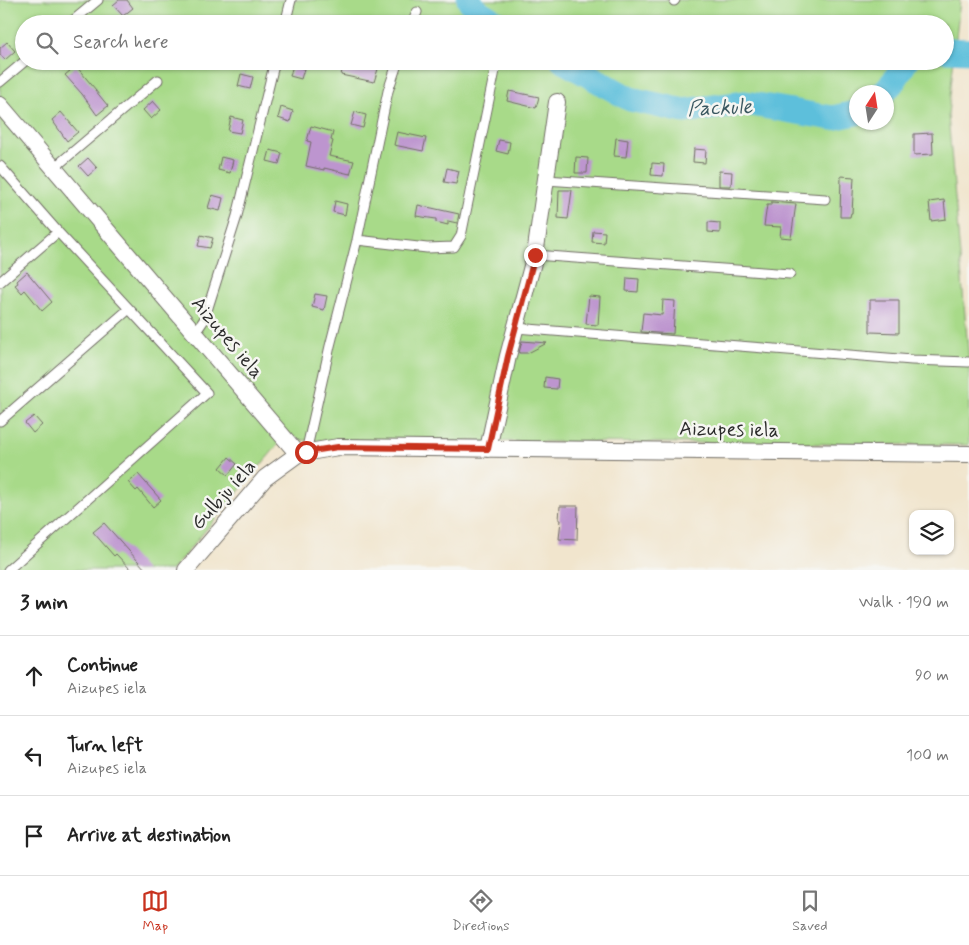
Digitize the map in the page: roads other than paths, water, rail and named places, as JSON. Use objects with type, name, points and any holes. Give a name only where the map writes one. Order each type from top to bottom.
[{"type":"street","points":[[488,449],[508,356],[535,255],[557,102]]},
{"type":"street","name":"Aizupes iela","points":[[0,105],[195,333],[302,453],[338,447],[969,454]]},
{"type":"street","name":"Gulbju iela","points":[[186,570],[265,478],[302,453]]},
{"type":"lane","points":[[80,15],[98,0]]},
{"type":"lane","points":[[287,15],[291,0]]},
{"type":"lane","points":[[0,82],[15,69]]},
{"type":"lane","points":[[195,333],[204,320],[237,216],[273,70]]},
{"type":"lane","points":[[302,453],[358,240],[388,91],[395,70]]},
{"type":"lane","points":[[358,240],[427,248],[454,247],[461,236],[496,70]]},
{"type":"lane","points":[[54,168],[158,80]]},
{"type":"lane","points":[[0,166],[58,232],[207,393],[8,570]]},
{"type":"lane","points":[[546,180],[825,199]]},
{"type":"lane","points":[[0,282],[58,232]]},
{"type":"lane","points":[[535,255],[790,274]]},
{"type":"lane","points":[[0,421],[129,309]]},
{"type":"lane","points":[[516,328],[912,360],[969,362]]},
{"type":"waterway","name":"Packule","points":[[469,0],[476,10],[484,15]]},
{"type":"waterway","name":"Packule","points":[[954,50],[969,51]]},
{"type":"waterway","name":"Packule","points":[[579,70],[630,99],[684,111],[745,103],[832,118],[849,114]]},
{"type":"waterway","name":"Packule","points":[[890,85],[901,70]]}]
